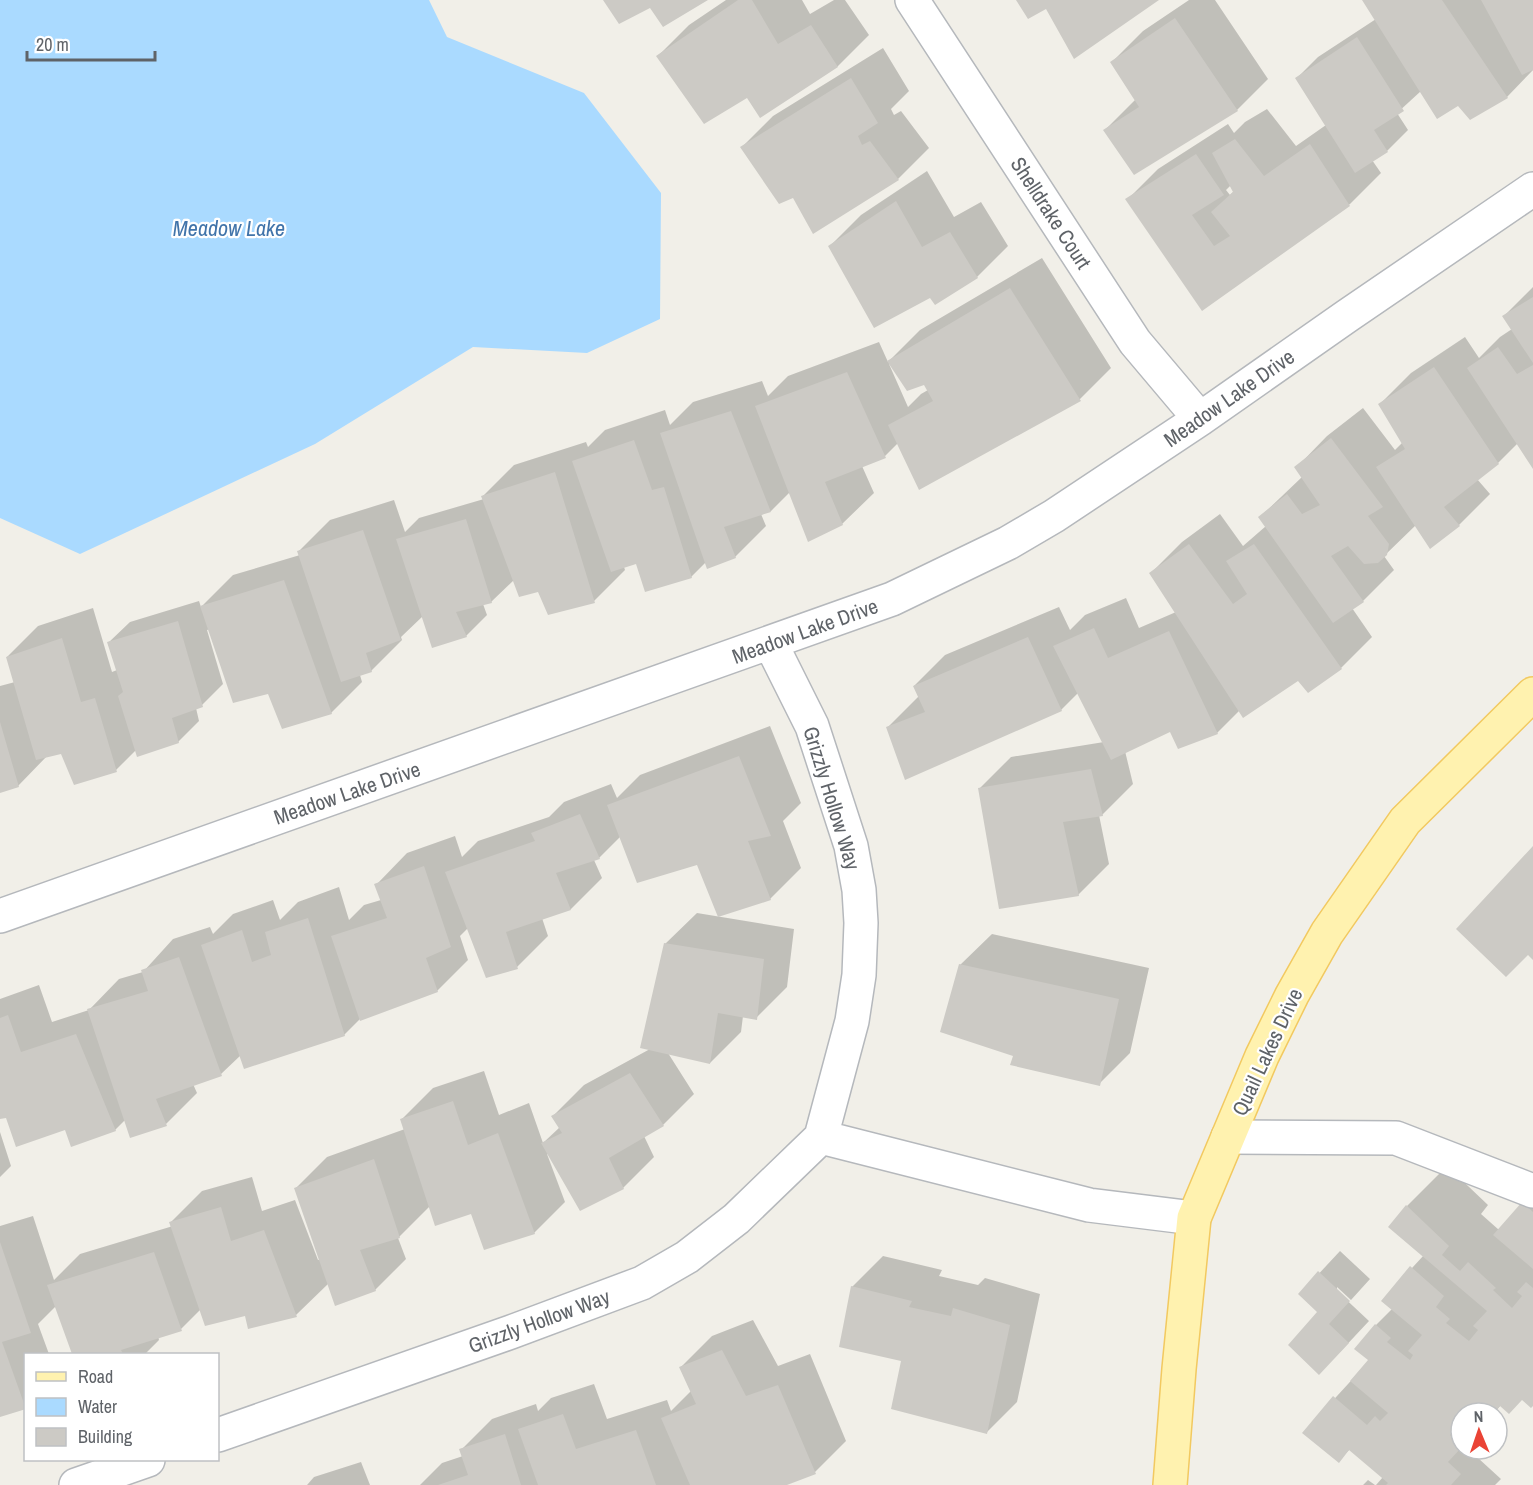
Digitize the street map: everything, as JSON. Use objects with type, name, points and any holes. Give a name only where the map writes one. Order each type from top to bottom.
[{"type":"main road","name":"Quail Lakes Drive","points":[[1170,1485],[1194,1218],[1262,1056],[1292,995],[1327,933],[1406,821],[1533,694]]},
{"type":"street","name":"Shelldrake Court","points":[[912,0],[1135,342],[1200,419]]},
{"type":"street","name":"Meadow Lake Drive","points":[[0,916],[771,644],[892,599],[1008,543],[1054,516],[1200,419],[1533,189]]},
{"type":"street","name":"Grizzly Hollow Way","points":[[219,1435],[500,1336],[642,1283],[687,1257],[736,1219],[820,1137],[852,1021],[859,975],[861,923],[859,891],[851,846],[812,726],[771,644]]},
{"type":"street","points":[[820,1137],[1089,1205],[1194,1218]]},
{"type":"street","points":[[1228,1137],[1396,1138],[1533,1191]]},
{"type":"street","points":[[76,1485],[145,1461]]},
{"type":"water","name":"Meadow Lake","points":[[0,0],[429,0],[447,37],[584,93],[661,193],[660,319],[587,353],[473,347],[315,444],[80,554],[0,518]]},
{"type":"building","points":[[603,0],[708,0],[663,27],[650,8],[619,24]]},
{"type":"building","points":[[738,0],[752,0],[778,44],[811,25],[838,67],[760,118],[747,98],[704,124],[656,56]]},
{"type":"building","points":[[1016,0],[1159,0],[1074,59],[1046,9],[1028,19]]},
{"type":"building","points":[[1362,0],[1442,0],[1508,98],[1470,120],[1458,106],[1437,119]]},
{"type":"building","points":[[1481,0],[1533,0],[1533,70],[1522,75]]},
{"type":"building","points":[[1175,18],[1238,111],[1134,175],[1103,130],[1139,107],[1110,62]]},
{"type":"building","points":[[1357,37],[1404,111],[1374,130],[1388,152],[1355,173],[1295,78]]},
{"type":"building","points":[[851,78],[878,123],[858,136],[862,145],[870,141],[899,180],[813,234],[793,198],[779,204],[740,147]]},
{"type":"building","points":[[1235,139],[1264,176],[1310,144],[1350,206],[1202,311],[1125,199],[1196,154],[1224,195],[1192,215],[1214,246],[1230,236],[1211,212],[1233,192],[1212,153]]},
{"type":"building","points":[[896,201],[922,247],[950,232],[978,278],[935,305],[930,298],[874,328],[828,246]]},
{"type":"building","points":[[1010,288],[1081,401],[919,490],[888,425],[933,401],[924,385],[907,391],[887,361]]},
{"type":"building","points":[[1533,297],[1533,363],[1502,316]]},
{"type":"building","points":[[1498,347],[1517,374],[1533,365],[1533,469],[1467,368]]},
{"type":"building","points":[[1434,367],[1499,464],[1444,507],[1460,526],[1430,549],[1376,467],[1405,449],[1378,404]]},
{"type":"building","points":[[847,372],[886,458],[825,482],[843,525],[808,542],[755,406]]},
{"type":"building","points":[[731,411],[771,512],[724,527],[736,558],[707,569],[660,433]]},
{"type":"building","points":[[1331,438],[1383,507],[1368,516],[1389,544],[1387,555],[1378,563],[1364,564],[1348,546],[1331,556],[1364,602],[1333,623],[1258,517],[1287,494],[1302,514],[1320,505],[1294,467]]},
{"type":"building","points":[[634,440],[652,490],[664,487],[692,578],[645,592],[636,564],[611,572],[572,461]]},
{"type":"building","points":[[555,472],[595,603],[548,615],[538,592],[519,597],[481,496]]},
{"type":"building","points":[[466,519],[492,603],[456,612],[467,637],[432,648],[396,539]]},
{"type":"building","points":[[363,530],[401,640],[366,653],[372,672],[341,682],[297,551]]},
{"type":"building","points":[[1189,544],[1233,604],[1247,594],[1226,561],[1254,544],[1342,669],[1308,693],[1298,681],[1243,718],[1149,573]]},
{"type":"building","points":[[284,580],[332,714],[282,729],[268,694],[233,703],[200,606]]},
{"type":"building","points":[[178,621],[203,707],[172,718],[179,743],[137,757],[118,696],[123,692],[107,642]]},
{"type":"building","points":[[1094,628],[1108,658],[1169,631],[1218,734],[1178,749],[1170,732],[1111,760],[1053,646]]},
{"type":"building","points":[[1028,637],[1062,711],[905,780],[886,727],[925,712],[913,686]]},
{"type":"building","points":[[62,638],[81,702],[95,698],[117,772],[74,785],[61,754],[36,760],[6,657]]},
{"type":"building","points":[[0,722],[19,787],[0,793]]},
{"type":"building","points":[[739,756],[771,836],[748,841],[771,900],[718,917],[697,865],[637,883],[607,805]]},
{"type":"building","points":[[1091,769],[1103,816],[1063,822],[1079,896],[999,909],[978,788]]},
{"type":"building","points":[[580,814],[600,859],[556,873],[571,910],[506,932],[518,969],[486,978],[445,872],[535,841],[531,833]]},
{"type":"building","points":[[1533,846],[1533,960],[1528,955],[1506,977],[1456,929]]},
{"type":"building","points":[[424,866],[451,947],[426,958],[438,992],[360,1021],[331,936],[387,918],[374,884]]},
{"type":"building","points":[[308,918],[345,1036],[244,1069],[201,945],[242,930],[252,962],[271,955],[265,932]]},
{"type":"building","points":[[664,943],[764,959],[757,1020],[718,1013],[710,1064],[640,1048]]},
{"type":"building","points":[[179,957],[222,1076],[156,1099],[167,1126],[130,1138],[87,1009],[148,991],[141,970]]},
{"type":"building","points":[[959,964],[1119,999],[1100,1086],[1010,1065],[1013,1056],[940,1032]]},
{"type":"building","points":[[8,1015],[21,1052],[76,1034],[116,1131],[71,1147],[65,1130],[16,1147],[6,1118],[0,1119],[0,1018]]},
{"type":"building","points":[[630,1073],[664,1126],[609,1158],[624,1189],[580,1211],[541,1143],[562,1133],[551,1116]]},
{"type":"building","points":[[453,1101],[468,1145],[498,1133],[535,1234],[484,1250],[471,1214],[435,1226],[400,1119]]},
{"type":"building","points":[[374,1159],[400,1238],[360,1250],[376,1291],[335,1306],[294,1188]]},
{"type":"building","points":[[1522,1202],[1533,1212],[1533,1269],[1493,1235]]},
{"type":"building","points":[[1406,1205],[1449,1246],[1442,1255],[1460,1271],[1468,1262],[1496,1288],[1493,1290],[1512,1308],[1522,1296],[1517,1292],[1526,1282],[1533,1288],[1533,1406],[1531,1408],[1522,1400],[1509,1414],[1509,1401],[1449,1401],[1448,1462],[1461,1474],[1451,1485],[1386,1485],[1388,1483],[1349,1450],[1339,1463],[1302,1433],[1333,1396],[1367,1425],[1375,1416],[1380,1421],[1388,1413],[1350,1381],[1368,1360],[1354,1349],[1375,1324],[1391,1338],[1387,1342],[1410,1360],[1413,1355],[1408,1351],[1422,1335],[1381,1301],[1410,1266],[1444,1296],[1436,1307],[1450,1319],[1446,1323],[1469,1341],[1478,1330],[1473,1326],[1487,1311],[1388,1227]]},
{"type":"building","points":[[221,1207],[231,1241],[264,1230],[297,1317],[248,1329],[245,1316],[205,1326],[169,1222]]},
{"type":"building","points":[[0,1242],[31,1333],[2,1342],[24,1403],[24,1410],[0,1417]]},
{"type":"building","points":[[154,1252],[182,1331],[121,1350],[122,1353],[72,1353],[47,1285]]},
{"type":"building","points":[[1318,1271],[1350,1301],[1329,1324],[1349,1343],[1319,1375],[1288,1345],[1317,1312],[1298,1294]]},
{"type":"building","points":[[851,1286],[912,1301],[909,1307],[951,1316],[953,1308],[1010,1325],[987,1434],[891,1409],[901,1361],[839,1347]]},
{"type":"building","points":[[722,1350],[746,1396],[778,1385],[816,1474],[787,1485],[690,1485],[661,1418],[696,1404],[679,1367]]},
{"type":"building","points":[[563,1414],[576,1449],[636,1430],[656,1485],[538,1485],[518,1429]]},
{"type":"building","points":[[505,1434],[521,1485],[438,1485],[468,1475],[459,1449]]}]
